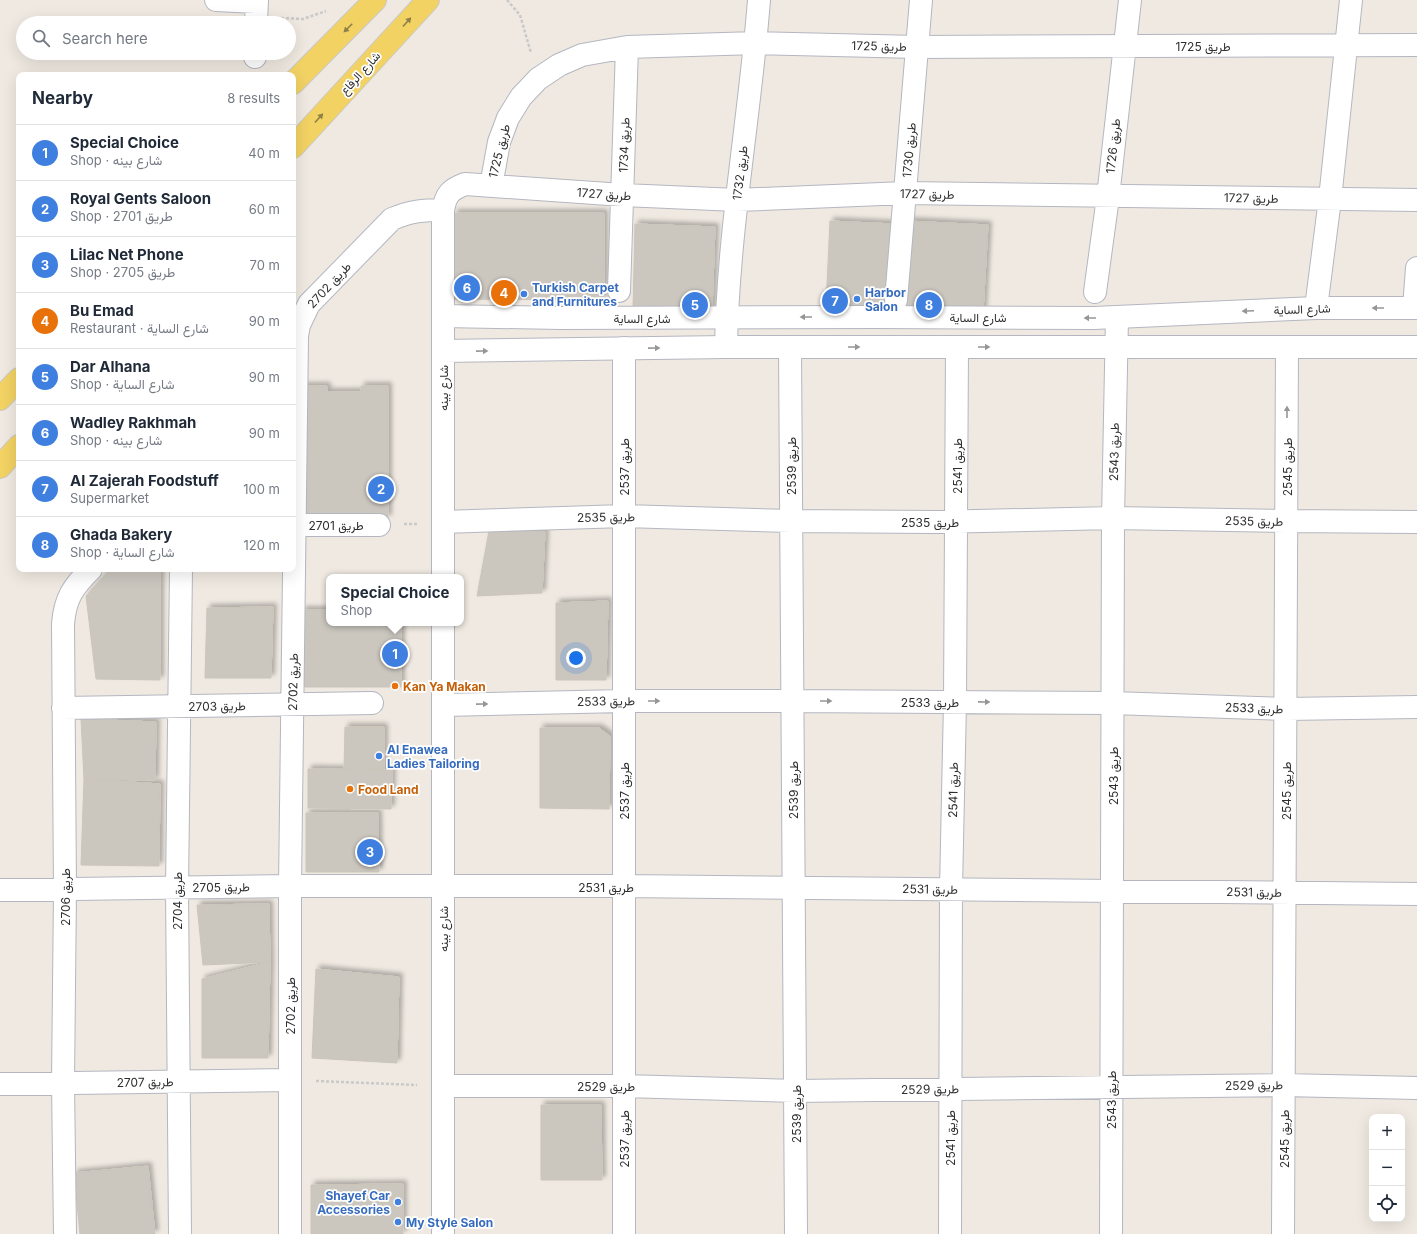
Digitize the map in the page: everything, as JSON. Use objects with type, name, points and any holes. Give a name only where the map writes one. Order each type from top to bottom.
[{"type":"main road","points":[[296,80],[375,0]]},
{"type":"main road","name":"شارع الرفاع","points":[[296,144],[428,0]]},
{"type":"main road","points":[[0,399],[16,381]]},
{"type":"main road","points":[[0,467],[16,449]]},
{"type":"street","points":[[216,0],[256,10]]},
{"type":"street","name":"طريق 1732","points":[[726,347],[726,318],[737,200],[756,43],[759,0]]},
{"type":"street","name":"طريق 1730","points":[[896,300],[921,0]]},
{"type":"street","name":"طريق 1726","points":[[1095,292],[1108,197],[1130,0]]},
{"type":"street","points":[[1316,308],[1348,45],[1351,0]]},
{"type":"street","name":"طريق 1725","points":[[490,186],[499,142],[508,118],[521,97],[538,79],[559,65],[582,55],[627,47],[756,43],[917,46],[1417,44]]},
{"type":"street","name":"طريق 1734","points":[[619,291],[627,47]]},
{"type":"street","name":"طريق 1727","points":[[444,205],[449,193],[454,188],[465,184],[623,195],[737,200],[905,193],[1108,197],[1417,200]]},
{"type":"street","name":"شارع بينه","points":[[443,574],[444,205]]},
{"type":"street","name":"طريق 2702","points":[[296,348],[299,325],[309,304],[392,219],[405,213],[444,205]]},
{"type":"street","points":[[1415,308],[1417,268]]},
{"type":"street","name":"شارع الساية","points":[[443,316],[561,318],[1094,318],[1316,308],[1415,308]]},
{"type":"street","name":"طريق 2543","points":[[1111,1234],[1113,518],[1117,317]]},
{"type":"street","points":[[443,351],[726,347],[1417,347]]},
{"type":"street","name":"طريق 2539","points":[[790,347],[796,1234]]},
{"type":"street","name":"طريق 2541","points":[[950,1234],[950,889],[955,702],[957,347]]},
{"type":"street","name":"طريق 2545","points":[[1283,1234],[1288,347]]},
{"type":"street","name":"طريق 2537","points":[[624,348],[624,1234]]},
{"type":"street","name":"طريق 2535","points":[[443,522],[624,516],[791,521],[956,522],[1113,518],[1417,522]]},
{"type":"street","name":"طريق 2701","points":[[296,525],[379,525]]},
{"type":"street","name":"طريق 2706","points":[[65,1234],[63,1083],[65,890],[63,708],[64,611],[67,599],[74,588],[88,572]]},
{"type":"street","name":"طريق 2704","points":[[180,1234],[177,888],[181,572]]},
{"type":"street","name":"طريق 2702","points":[[290,1234],[290,886],[293,572]]},
{"type":"street","name":"شارع بينه","points":[[443,626],[443,1234]]},
{"type":"street","name":"طريق 2533","points":[[443,705],[624,701],[793,701],[1113,703],[1286,709],[1417,707]]},
{"type":"street","name":"طريق 2703","points":[[63,708],[372,703]]},
{"type":"street","name":"طريق 2705","points":[[0,890],[290,886],[443,887]]},
{"type":"street","name":"طريق 2531","points":[[443,887],[624,886],[1417,894]]},
{"type":"street","name":"طريق 2707","points":[[0,1084],[290,1080]]},
{"type":"street","name":"طريق 2529","points":[[443,1086],[624,1086],[795,1091],[1111,1088],[1284,1084],[1417,1088]]},
{"type":"path","points":[[507,0],[520,15],[538,79]]},
{"type":"path","points":[[296,18],[303,19],[332,9]]},
{"type":"path","points":[[256,10],[287,16]]},
{"type":"path","points":[[379,525],[443,522]]},
{"type":"path","points":[[290,1080],[443,1086]]},
{"type":"building","points":[[454,213],[604,213],[604,300],[453,299]]},
{"type":"building","points":[[830,221],[894,224],[890,309],[826,307]]},
{"type":"building","points":[[907,221],[988,225],[983,312],[901,308]]},
{"type":"building","points":[[635,224],[715,227],[712,311],[633,309]]},
{"type":"building","points":[[300,386],[327,386],[327,392],[361,392],[361,386],[388,386],[388,518],[300,518]]},
{"type":"building","points":[[489,531],[545,532],[542,593],[477,596]]},
{"type":"building","points":[[107,572],[160,572],[160,680],[96,679],[86,596]]},
{"type":"building","points":[[608,601],[606,680],[556,680],[556,603]]},
{"type":"building","points":[[273,607],[271,678],[205,678],[207,608]]},
{"type":"building","points":[[302,610],[326,610],[326,626],[401,626],[401,687],[301,687]]},
{"type":"building","points":[[81,719],[156,722],[155,780],[84,779]]},
{"type":"building","points":[[345,727],[384,727],[384,770],[344,769]]},
{"type":"building","points":[[540,728],[599,728],[610,736],[609,809],[540,808]]},
{"type":"building","name":"Food Land","points":[[308,769],[392,770],[391,809],[308,808]]},
{"type":"building","points":[[84,779],[160,784],[159,866],[81,865]]},
{"type":"building","points":[[306,813],[378,813],[379,872],[306,872]]},
{"type":"building","points":[[269,904],[270,962],[203,965],[197,905]]},
{"type":"building","points":[[270,962],[268,1058],[202,1058],[202,979]]},
{"type":"building","points":[[316,969],[399,977],[397,1063],[312,1058]]},
{"type":"building","points":[[541,1105],[601,1105],[602,1180],[541,1180]]},
{"type":"building","points":[[148,1166],[155,1234],[80,1234],[74,1173]]},
{"type":"building","points":[[403,1184],[403,1234],[311,1234],[311,1185]]},
{"type":"place","name":"Wadley Rakhmah","points":[[467,288]]},
{"type":"place","name":"Bu Emad","points":[[504,293]]},
{"type":"place","name":"Turkish Carpet and Furnitures","points":[[524,294]]},
{"type":"place","name":"Harbor Salon","points":[[857,299]]},
{"type":"place","name":"Al Zajerah Foodstuff","points":[[835,301]]},
{"type":"place","name":"Dar Alhana","points":[[695,305]]},
{"type":"place","name":"Ghada Bakery","points":[[929,305]]},
{"type":"place","name":"Royal Gents Saloon","points":[[381,489]]},
{"type":"place","name":"Special Choice","points":[[395,654]]},
{"type":"place","name":"Kan Ya Makan","points":[[395,686]]},
{"type":"place","name":"Al Enawea Ladies Tailoring","points":[[379,756]]},
{"type":"place","name":"Food Land","points":[[350,789]]},
{"type":"place","name":"Lilac Net Phone","points":[[370,852]]},
{"type":"place","name":"Shayef Car Accessories","points":[[398,1202]]},
{"type":"place","name":"My Style Salon","points":[[398,1222]]}]
